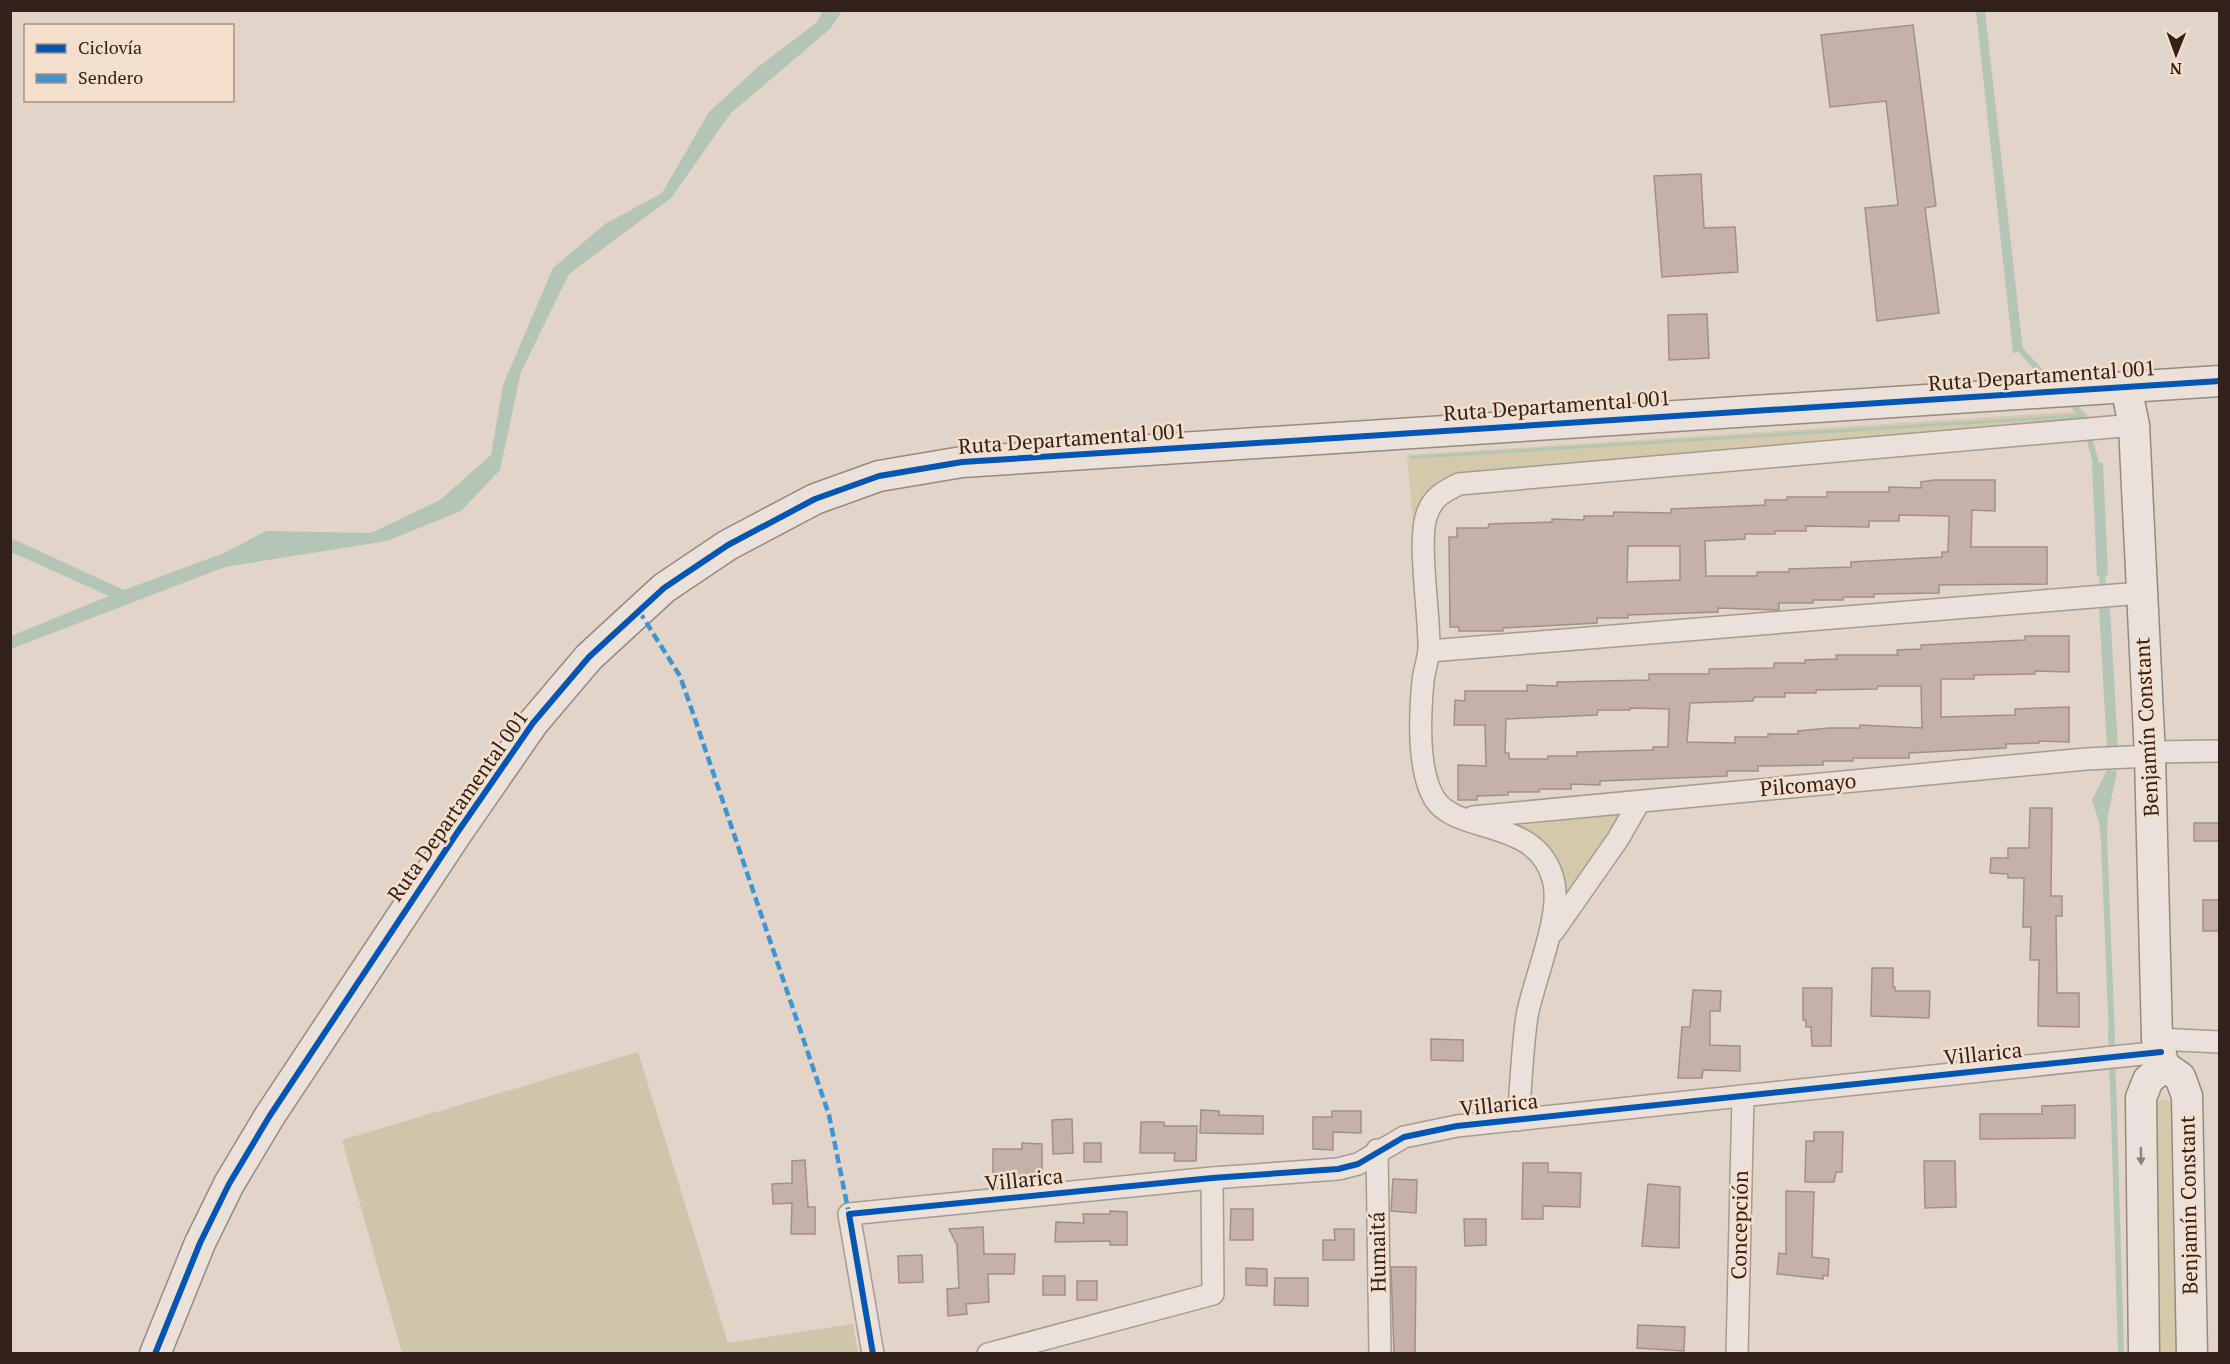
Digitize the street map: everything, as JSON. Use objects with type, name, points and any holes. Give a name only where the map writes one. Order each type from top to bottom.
[{"type":"street","name":"Ruta Departamental 001","points":[[155,1353],[200,1243],[240,1165],[456,833],[533,723],[589,657],[664,588],[728,545],[815,499],[879,476],[962,462],[2220,381]]},
{"type":"street","name":"Benjamín Constant","points":[[2126,387],[2134,425],[2150,754],[2160,1053],[2180,1077],[2187,1096],[2192,1353]]},
{"type":"street","points":[[1518,1120],[1527,1016],[1556,905],[1550,868],[1544,858],[1533,847],[1504,832],[1441,806],[1434,798],[1426,772],[1421,722],[1429,651],[1424,535],[1426,515],[1438,494],[1459,484],[2134,425]]},
{"type":"street","points":[[1429,651],[2141,593]]},
{"type":"street","name":"Pilcomayo","points":[[1466,818],[2150,754],[2220,751]]},
{"type":"street","points":[[1545,942],[1598,870],[1639,802]]},
{"type":"street","name":"Villarica","points":[[873,1353],[849,1214],[1212,1178],[1338,1169],[1358,1164],[1377,1150],[1404,1137],[1457,1126],[2160,1053],[2220,1042]]},
{"type":"street","points":[[2144,1353],[2140,1098],[2160,1053]]},
{"type":"street","name":"Concepción","points":[[1737,1353],[1743,1096]]},
{"type":"street","name":"Humaitá","points":[[1377,1150],[1380,1353]]},
{"type":"street","points":[[988,1353],[1213,1293],[1212,1178]]},
{"type":"shaded area","points":[[823,11],[842,11],[830,29],[731,113],[671,198],[569,274],[521,372],[500,470],[461,511],[387,541],[225,567],[11,649],[11,636],[109,596],[11,552],[11,538],[124,590],[224,553],[266,531],[371,533],[440,500],[491,455],[503,385],[553,268],[605,224],[662,193],[709,112],[758,67],[816,23]]},
{"type":"shaded area","points":[[1976,11],[1985,11],[2023,351],[2013,353]]},
{"type":"shaded area","points":[[2085,411],[2089,417],[2085,420],[1463,472],[1444,478],[1430,488],[1420,503],[1413,522],[1407,455]]},
{"type":"shaded area","points":[[2085,414],[2086,417],[1410,459],[1410,456]]},
{"type":"shaded area","points":[[2092,463],[2103,463],[2108,575],[2097,576]]},
{"type":"shaded area","points":[[2110,608],[2118,749],[2107,749],[2099,609]]},
{"type":"shaded area","points":[[2107,770],[2117,771],[2108,815],[2107,835],[2115,1038],[2109,1038],[2101,843],[2099,822],[2092,800]]},
{"type":"shaded area","points":[[1619,815],[1619,820],[1563,906],[1562,876],[1554,856],[1538,840],[1513,826]]},
{"type":"shaded area","points":[[638,1052],[728,1343],[853,1324],[858,1353],[402,1353],[342,1140]]},
{"type":"shaded area","points":[[2116,1081],[2124,1354],[2118,1353],[2110,1082]]},
{"type":"shaded area","points":[[2161,1099],[2172,1101],[2179,1353],[2159,1353],[2154,1105]]},
{"type":"building","points":[[1913,25],[1936,206],[1925,208],[1939,313],[1877,321],[1865,208],[1898,205],[1886,101],[1830,107],[1821,35]]},
{"type":"building","points":[[1701,174],[1704,228],[1735,227],[1738,272],[1662,277],[1654,176]]},
{"type":"building","points":[[1707,314],[1709,358],[1669,360],[1668,315]]},
{"type":"building","points":[[1995,480],[1995,511],[1972,510],[1971,547],[2047,547],[2047,584],[1939,585],[1939,593],[1874,594],[1874,597],[1813,600],[1813,603],[1779,603],[1779,610],[1718,608],[1718,612],[1628,615],[1628,618],[1597,618],[1597,623],[1503,628],[1503,631],[1459,631],[1459,627],[1450,627],[1449,537],[1457,537],[1457,528],[1488,528],[1489,524],[1552,522],[1552,519],[1584,520],[1584,516],[1613,516],[1614,512],[1671,513],[1671,509],[1765,505],[1765,500],[1787,500],[1787,497],[1827,497],[1827,492],[1889,492],[1889,487],[1921,488],[1921,482]],"holes":[[[1899,515],[1949,516],[1948,552],[1942,552],[1942,557],[1851,562],[1851,567],[1757,572],[1757,576],[1706,576],[1705,541],[1745,539],[1745,534],[1775,534],[1775,531],[1806,531],[1806,526],[1869,527],[1869,521],[1899,521]],[[1628,546],[1680,546],[1680,580],[1627,582]]]},
{"type":"building","points":[[2025,636],[2069,636],[2069,672],[2035,671],[2035,674],[1974,675],[1974,679],[1941,679],[1941,717],[2015,715],[2015,709],[2069,707],[2069,742],[2039,741],[2039,743],[2006,744],[2006,748],[1909,753],[1909,758],[1853,758],[1853,761],[1823,761],[1823,765],[1758,766],[1758,771],[1727,771],[1727,776],[1600,781],[1600,785],[1571,784],[1571,789],[1508,792],[1508,795],[1477,796],[1477,800],[1458,800],[1458,765],[1486,766],[1485,725],[1454,725],[1455,700],[1465,701],[1465,691],[1527,691],[1527,685],[1557,686],[1557,682],[1649,680],[1649,674],[1709,674],[1709,669],[1774,668],[1774,663],[1805,663],[1805,660],[1837,659],[1836,655],[1898,655],[1897,650],[1921,649],[1921,645],[2025,640]],"holes":[[[1878,686],[1921,686],[1922,728],[1860,725],[1860,728],[1798,731],[1798,734],[1768,734],[1768,737],[1735,737],[1735,743],[1687,742],[1690,703],[1753,701],[1754,697],[1785,697],[1785,693],[1877,689]],[[1630,708],[1669,709],[1668,747],[1653,747],[1653,750],[1577,752],[1577,756],[1548,756],[1548,759],[1509,759],[1509,753],[1505,753],[1506,719],[1597,715],[1598,710],[1630,710]]]},
{"type":"building","points":[[2030,808],[2052,808],[2051,896],[2062,896],[2062,916],[2056,916],[2057,993],[2079,993],[2079,1027],[2038,1026],[2039,960],[2030,960],[2031,927],[2023,927],[2024,878],[2008,878],[2008,874],[1990,873],[1991,858],[2008,858],[2008,848],[2029,848]]},
{"type":"building","points":[[2194,823],[2220,823],[2220,841],[2194,841]]},
{"type":"building","points":[[2203,900],[2220,900],[2220,931],[2203,931]]},
{"type":"building","points":[[1872,968],[1893,968],[1895,991],[1930,991],[1929,1018],[1871,1016]]},
{"type":"building","points":[[1803,988],[1832,988],[1831,1046],[1812,1046],[1811,1027],[1806,1027],[1806,1020],[1803,1020]]},
{"type":"building","points":[[1693,990],[1721,991],[1720,1011],[1710,1011],[1710,1045],[1740,1046],[1740,1071],[1703,1070],[1702,1078],[1678,1078],[1682,1027],[1690,1027]]},
{"type":"building","points":[[1431,1039],[1463,1040],[1463,1061],[1431,1060]]},
{"type":"building","points":[[2075,1105],[2075,1138],[1980,1139],[1980,1114],[2042,1114],[2042,1106]]},
{"type":"building","points":[[1201,1110],[1219,1111],[1219,1115],[1263,1116],[1263,1134],[1200,1133]]},
{"type":"building","points":[[1332,1111],[1361,1111],[1361,1133],[1333,1132],[1333,1150],[1313,1149],[1313,1117],[1332,1117]]},
{"type":"building","points":[[1072,1119],[1073,1153],[1053,1154],[1052,1120]]},
{"type":"building","points":[[1141,1122],[1164,1122],[1164,1126],[1197,1126],[1196,1161],[1174,1161],[1175,1153],[1140,1153]]},
{"type":"building","points":[[1814,1132],[1843,1132],[1842,1172],[1836,1172],[1834,1182],[1805,1182],[1806,1141],[1814,1141]]},
{"type":"building","points":[[1022,1143],[1042,1144],[1042,1177],[993,1176],[993,1149],[1022,1149]]},
{"type":"building","points":[[1084,1143],[1101,1143],[1101,1162],[1084,1162]]},
{"type":"building","points":[[805,1160],[808,1207],[815,1207],[815,1234],[791,1234],[792,1203],[773,1204],[772,1184],[792,1183],[792,1161]]},
{"type":"building","points":[[1924,1161],[1955,1161],[1956,1207],[1925,1208]]},
{"type":"building","points":[[1523,1163],[1548,1163],[1548,1172],[1581,1173],[1580,1207],[1543,1206],[1543,1219],[1522,1219]]},
{"type":"building","points":[[1393,1179],[1417,1180],[1416,1213],[1391,1211]]},
{"type":"building","points":[[1648,1184],[1680,1187],[1679,1248],[1642,1246]]},
{"type":"building","points":[[1786,1191],[1814,1192],[1812,1257],[1829,1259],[1828,1276],[1823,1275],[1823,1279],[1777,1274],[1779,1253],[1786,1254]]},
{"type":"building","points":[[1231,1209],[1253,1209],[1253,1240],[1230,1240]]},
{"type":"building","points":[[1110,1211],[1127,1212],[1127,1245],[1110,1245],[1110,1241],[1055,1242],[1056,1222],[1084,1223],[1083,1214],[1110,1214]]},
{"type":"building","points":[[1464,1219],[1486,1219],[1486,1245],[1465,1246]]},
{"type":"building","points":[[983,1227],[984,1254],[1015,1254],[1014,1274],[988,1274],[989,1302],[966,1304],[967,1314],[948,1316],[947,1289],[959,1288],[957,1245],[949,1229]]},
{"type":"building","points":[[1334,1229],[1354,1229],[1354,1260],[1323,1260],[1323,1240],[1335,1240]]},
{"type":"building","points":[[922,1255],[923,1282],[899,1283],[898,1256]]},
{"type":"building","points":[[1391,1267],[1416,1267],[1415,1353],[1394,1353]]},
{"type":"building","points":[[1246,1268],[1267,1269],[1267,1286],[1246,1285]]},
{"type":"building","points":[[1043,1276],[1065,1276],[1065,1295],[1043,1295]]},
{"type":"building","points":[[1275,1278],[1308,1278],[1308,1306],[1274,1305]]},
{"type":"building","points":[[1077,1281],[1097,1281],[1097,1300],[1077,1300]]},
{"type":"building","points":[[1638,1325],[1685,1327],[1684,1351],[1637,1348]]},
{"type":"waterway","points":[[2017,346],[2051,383]]},
{"type":"waterway","points":[[2069,401],[2083,416],[2098,470]]},
{"type":"waterway","points":[[2102,570],[2104,617]]},
{"type":"waterway","points":[[2111,1030],[2113,1089]]},
{"type":"marked path","points":[[639,611],[680,676],[695,719],[829,1115],[849,1214]]},
{"type":"cycle path","points":[[155,1354],[200,1243],[229,1184],[269,1117],[457,833],[533,723],[589,657],[664,588],[728,545],[815,499],[879,476],[962,462],[2220,381]]},
{"type":"cycle path","points":[[873,1354],[849,1214],[1212,1178],[1338,1169],[1358,1164],[1404,1137],[1457,1126],[2161,1052]]}]
